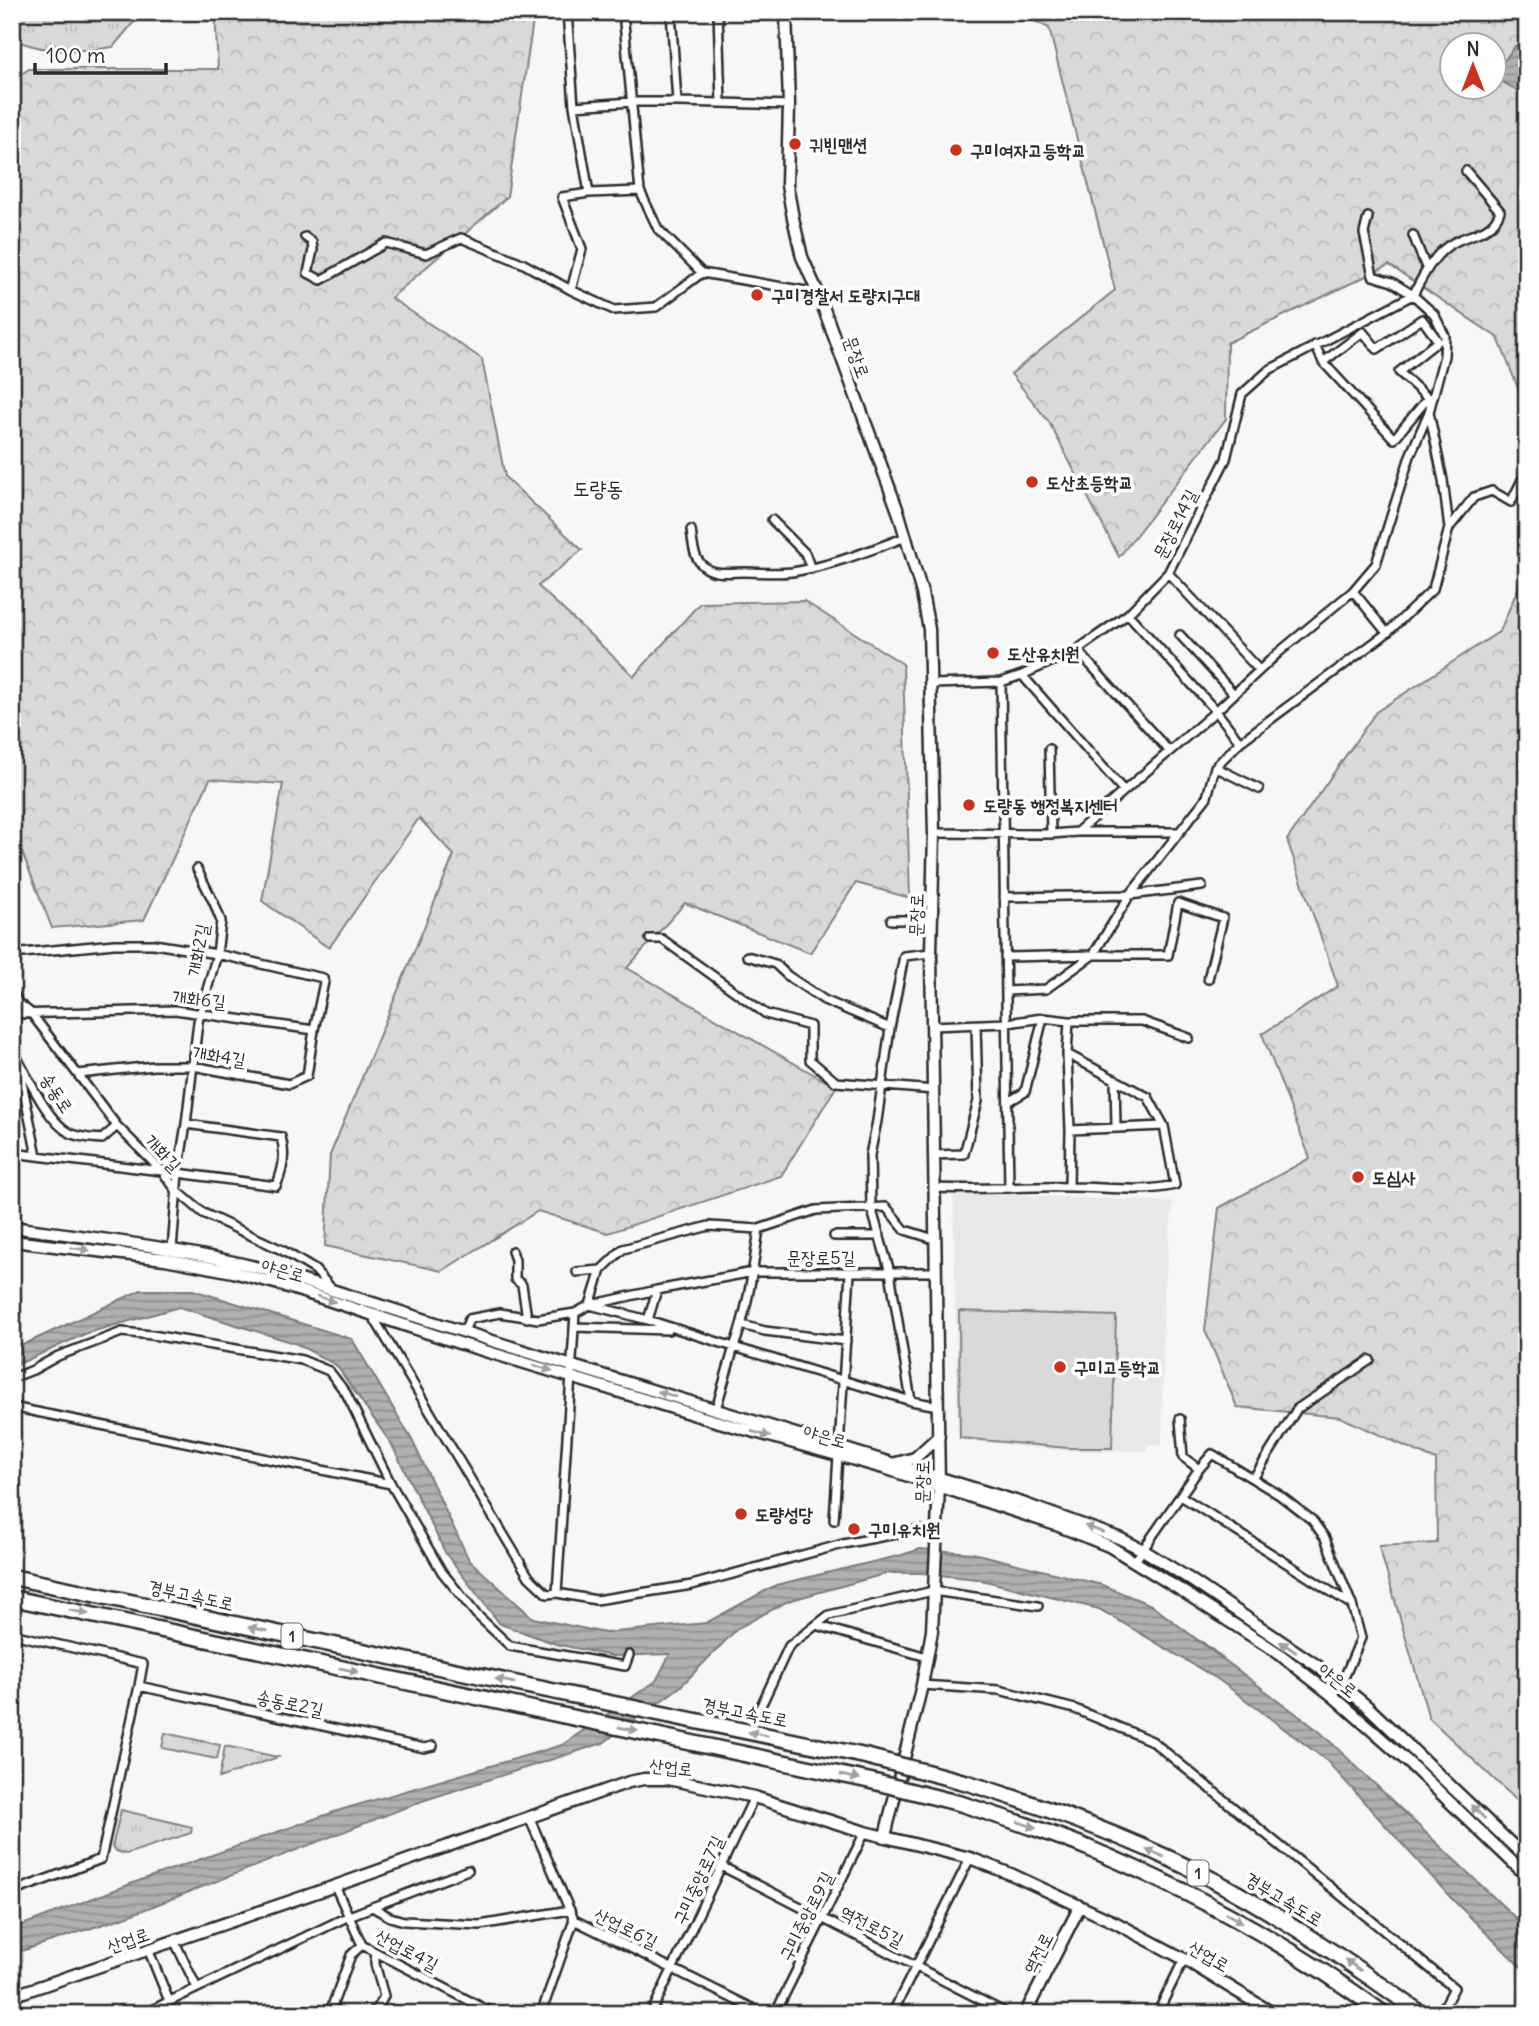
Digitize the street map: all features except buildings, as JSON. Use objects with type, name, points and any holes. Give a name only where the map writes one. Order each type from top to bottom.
[{"type":"highway","name":"경부고속도로","points":[[12,1577],[865,1756],[968,1783],[1057,1812],[1159,1854],[1214,1881],[1315,1939],[1422,2014]]},
{"type":"highway","name":"1","points":[[12,1598],[871,1781],[962,1804],[1085,1846],[1147,1873],[1231,1915],[1384,2014]]},
{"type":"street","points":[[12,30],[17,12]]},
{"type":"street","points":[[568,12],[574,106],[589,193]]},
{"type":"street","points":[[623,12],[640,191],[658,229],[702,273],[818,293]]},
{"type":"street","points":[[671,12],[677,102]]},
{"type":"street","points":[[718,12],[721,103]]},
{"type":"street","points":[[786,14],[820,12]]},
{"type":"street","name":"문장로","points":[[786,14],[789,105],[787,185],[793,218],[803,257],[906,537],[922,593],[931,684],[934,833],[931,953],[939,1482],[932,1631],[922,1685],[885,1836]]},
{"type":"street","points":[[574,106],[632,102],[789,105]]},
{"type":"street","points":[[1413,295],[1427,270],[1445,247],[1488,229],[1497,219],[1500,211],[1466,171]]},
{"type":"street","points":[[571,290],[582,249],[562,197],[640,191]]},
{"type":"street","points":[[1077,832],[1259,670],[1353,591],[1376,564],[1410,456],[1429,412],[1444,356],[1445,335],[1434,314],[1413,295],[1392,282],[1373,276],[1364,233],[1368,217]]},
{"type":"street","points":[[1413,235],[1427,270]]},
{"type":"street","points":[[304,237],[312,242],[313,250],[308,273],[321,280],[386,243],[426,254],[461,238],[522,263],[614,310],[656,307],[702,273]]},
{"type":"street","name":"문장로14길","points":[[931,684],[1001,682],[1022,675],[1077,650],[1128,614],[1168,573],[1226,459],[1242,394],[1269,370],[1413,295]]},
{"type":"street","points":[[1006,991],[1046,989],[1093,955],[1129,895],[1208,797],[1215,767],[1240,742],[1387,633],[1433,589],[1449,528],[1443,480],[1428,398],[1399,372],[1438,341],[1422,319],[1377,349],[1363,332],[1323,362]]},
{"type":"street","points":[[1315,345],[1323,362],[1394,439],[1428,398]]},
{"type":"street","points":[[1449,528],[1474,497],[1492,491],[1511,502],[1522,480]]},
{"type":"street","points":[[772,520],[805,553],[811,569]]},
{"type":"street","points":[[691,530],[696,556],[708,570],[720,572],[789,573],[811,569],[845,560],[906,537]]},
{"type":"street","points":[[1168,573],[1259,670]]},
{"type":"street","points":[[1353,591],[1387,633]]},
{"type":"street","points":[[1128,614],[1216,711],[1240,742]]},
{"type":"street","points":[[1180,635],[1234,694]]},
{"type":"street","points":[[1077,650],[1169,751]]},
{"type":"street","points":[[1022,675],[1124,791]]},
{"type":"street","points":[[1001,682],[1009,1188]]},
{"type":"street","points":[[1049,749],[1051,834]]},
{"type":"street","points":[[1215,767],[1259,789]]},
{"type":"street","points":[[934,833],[1178,832]]},
{"type":"street","name":"개화2길","points":[[176,1190],[200,1013],[217,954],[221,921],[197,869]]},
{"type":"street","points":[[1004,897],[1129,895],[1202,886]]},
{"type":"street","points":[[1005,957],[1168,955],[1182,889]]},
{"type":"street","points":[[1178,902],[1223,918],[1208,979]]},
{"type":"street","points":[[891,920],[932,920]]},
{"type":"street","points":[[650,939],[662,939],[766,1014],[810,1026],[810,1060],[836,1082],[934,1090]]},
{"type":"street","points":[[12,954],[114,944],[154,944],[217,954],[324,980],[314,1030]]},
{"type":"street","points":[[911,1401],[890,1272],[871,1207],[870,1155],[904,956],[931,953]]},
{"type":"street","points":[[747,956],[775,964],[824,1000],[890,1028]]},
{"type":"street","name":"개화길","points":[[12,991],[18,1003],[31,1013],[117,1126],[162,1171],[176,1190],[203,1213],[282,1250],[315,1270],[331,1289]]},
{"type":"street","name":"개화6길","points":[[31,1013],[175,1010],[314,1030]]},
{"type":"street","name":"송동로","points":[[31,1013],[13,1014],[15,1058],[37,1156]]},
{"type":"street","points":[[932,1026],[1007,1023],[1044,1018],[1069,1021],[1142,1021],[1189,1038]]},
{"type":"street","points":[[1008,1102],[1025,1092],[1044,1018]]},
{"type":"street","points":[[1069,1021],[1069,1187]]},
{"type":"street","points":[[934,1154],[964,1154],[978,1101],[976,1025]]},
{"type":"street","name":"개화4길","points":[[78,1074],[154,1066],[193,1066],[289,1084],[307,1076],[314,1030]]},
{"type":"street","points":[[935,1188],[1158,1189],[1175,1185],[1164,1126],[1148,1097],[1067,1054]]},
{"type":"street","name":"송동로","points":[[15,1058],[53,1120],[62,1129],[72,1135],[102,1139],[117,1126]]},
{"type":"street","points":[[1115,1079],[1116,1127]]},
{"type":"street","points":[[12,1153],[276,1186],[282,1174],[284,1147],[281,1137],[186,1124]]},
{"type":"street","points":[[1070,1130],[1164,1126]]},
{"type":"street","points":[[173,1250],[176,1190]]},
{"type":"street","points":[[934,1239],[905,1230],[886,1207],[816,1210],[759,1230],[709,1226],[623,1249],[601,1270],[590,1305],[648,1320],[911,1401],[938,1406]]},
{"type":"street","name":"야은로","points":[[12,1227],[237,1262],[331,1289],[464,1332],[571,1371],[716,1409],[839,1451],[895,1464],[1109,1546],[1278,1653],[1333,1696],[1408,1762],[1527,1876]]},
{"type":"street","points":[[716,1409],[742,1325],[759,1230]]},
{"type":"street","points":[[834,1236],[880,1236]]},
{"type":"street","name":"야은로","points":[[12,1241],[165,1259],[233,1272],[290,1287],[372,1315],[571,1371],[939,1482],[1022,1503],[1089,1527],[1143,1550],[1322,1669],[1368,1707],[1527,1859]]},
{"type":"street","points":[[512,1251],[515,1279],[522,1285],[527,1318]]},
{"type":"street","points":[[577,1272],[601,1270]]},
{"type":"street","name":"문장로5길","points":[[464,1332],[469,1319],[500,1313],[538,1319],[657,1290],[753,1272],[935,1272]]},
{"type":"street","points":[[834,1520],[850,1273]]},
{"type":"street","points":[[648,1320],[657,1290]]},
{"type":"street","points":[[557,1592],[575,1312]]},
{"type":"street","points":[[372,1315],[529,1577],[547,1594],[557,1592],[596,1600],[692,1585],[843,1544],[917,1530],[936,1532]]},
{"type":"street","points":[[742,1325],[765,1331],[846,1341]]},
{"type":"street","points":[[574,1326],[676,1330]]},
{"type":"street","points":[[12,1378],[58,1356],[122,1332],[302,1360],[329,1371],[345,1393],[391,1484],[442,1572],[476,1614],[510,1646],[625,1667],[629,1655]]},
{"type":"street","points":[[1253,1479],[1297,1409],[1370,1360]]},
{"type":"street","points":[[12,1407],[391,1484]]},
{"type":"street","points":[[1180,1419],[1184,1457],[1199,1469]]},
{"type":"street","points":[[895,1464],[915,1458],[939,1436]]},
{"type":"street","points":[[1135,1561],[1212,1454],[1278,1494],[1311,1520],[1325,1538],[1352,1605],[1361,1638],[1342,1685]]},
{"type":"street","points":[[1181,1496],[1352,1605]]},
{"type":"street","points":[[760,1708],[789,1646],[829,1615],[933,1591],[1038,1606]]},
{"type":"street","points":[[816,1625],[927,1657]]},
{"type":"street","points":[[12,1634],[144,1664],[101,1858],[12,1892]]},
{"type":"street","points":[[922,1685],[999,1690],[1075,1709],[1152,1741],[1454,1987],[1440,2014]]},
{"type":"street","name":"송동로2길","points":[[139,1686],[424,1748],[433,1746]]},
{"type":"street","name":"산업로","points":[[12,1996],[619,1786],[644,1779],[668,1779],[754,1797],[865,1832],[970,1858],[1013,1874],[1184,1959],[1273,2014]]},
{"type":"street","name":"구미중앙로7길","points":[[651,2014],[754,1797]]},
{"type":"street","name":"산업로6길","points":[[529,1817],[574,1920],[764,2014]]},
{"type":"street","name":"구미중앙로9길","points":[[775,2014],[865,1832]]},
{"type":"street","points":[[892,2014],[970,1858]]},
{"type":"street","name":"역전로5길","points":[[721,1866],[1008,2014]]},
{"type":"street","points":[[143,2014],[349,1916],[468,1870]]},
{"type":"street","name":"산업로4길","points":[[335,1886],[362,1945],[495,2014]]},
{"type":"street","name":"역전로","points":[[1025,2014],[1080,1906]]},
{"type":"street","points":[[372,1907],[404,1921],[480,1925],[570,1910]]},
{"type":"street","points":[[541,2014],[574,1920]]},
{"type":"street","points":[[174,1940],[197,1988]]},
{"type":"street","points":[[326,2014],[331,2009],[351,1955],[362,1945]]},
{"type":"street","points":[[148,1950],[169,2001]]},
{"type":"street","points":[[370,2014],[379,2010],[384,1996],[375,1952]]},
{"type":"street","points":[[1157,2014],[1184,1959]]},
{"type":"street","points":[[12,2009],[24,2014]]},
{"type":"shaded area","points":[[1523,42],[1527,44],[1527,96],[1508,85],[1508,56],[1515,46]]},
{"type":"shaded area","name":"구미고등학교","points":[[953,1192],[1173,1202],[1164,1294],[1162,1446],[1148,1445],[1148,1451],[1071,1451],[958,1440]]},
{"type":"shaded area","points":[[141,1290],[193,1290],[352,1339],[412,1440],[469,1560],[533,1618],[605,1633],[706,1623],[776,1585],[920,1549],[973,1553],[1102,1585],[1151,1605],[1319,1731],[1527,1929],[1527,1973],[1452,1899],[1326,1760],[1219,1680],[1099,1609],[977,1579],[921,1573],[888,1573],[788,1601],[738,1628],[680,1687],[603,1743],[422,1801],[125,1917],[12,1954],[12,1929],[337,1811],[562,1745],[656,1681],[670,1654],[612,1656],[556,1644],[500,1624],[446,1554],[392,1445],[336,1365],[297,1344],[179,1307],[87,1333],[12,1367],[12,1350]]},
{"type":"green space","points":[[21,12],[153,12],[133,23],[113,47],[76,51],[38,47],[14,39]]},
{"type":"green space","points":[[215,12],[528,12],[533,21],[507,197],[391,298],[482,359],[505,477],[582,550],[538,586],[634,676],[700,603],[804,601],[903,664],[910,898],[856,883],[810,953],[685,903],[627,968],[836,1087],[781,1176],[608,1233],[538,1211],[442,1271],[325,1246],[330,1155],[454,855],[419,818],[329,948],[262,901],[283,784],[210,779],[144,920],[52,928],[12,827],[12,80],[29,69],[218,69]]},
{"type":"green space","points":[[1017,12],[1527,12],[1527,411],[1498,338],[1389,265],[1227,343],[1226,419],[1119,557],[1049,422],[1011,374],[1115,290],[1049,28]]},
{"type":"green space","points":[[1527,567],[1527,1810],[1429,1718],[1379,1546],[1437,1543],[1436,1460],[1340,1417],[1237,1407],[1205,1330],[1219,1208],[1310,1158],[1262,1034],[1338,986],[1287,840],[1376,712],[1500,631]]},
{"type":"green space","points":[[959,1311],[1116,1316],[1112,1448],[1068,1448],[960,1438]]},
{"type":"green space","points":[[165,1733],[220,1745],[217,1759],[162,1748]]},
{"type":"green space","points":[[225,1746],[278,1757],[219,1778]]},
{"type":"green space","points":[[121,1810],[192,1827],[191,1833],[126,1854],[116,1851],[112,1847]]},
{"type":"waterway","points":[[1196,1640],[1222,1658]]},
{"type":"place","name":"귀빈맨션","points":[[795,144]]},
{"type":"place","name":"구미여자고등학교","points":[[956,150]]},
{"type":"place","name":"구미경찰서 도량지구대","points":[[757,295]]},
{"type":"place","name":"도산초등학교","points":[[1032,482]]},
{"type":"place","name":"도산유치원","points":[[993,653]]},
{"type":"place","name":"도량동 행정복지센터","points":[[969,805]]},
{"type":"place","name":"도심사","points":[[1358,1177]]},
{"type":"place","name":"구미고등학교","points":[[1060,1367]]},
{"type":"place","name":"도량성당","points":[[741,1514]]},
{"type":"place","name":"구미유치원","points":[[854,1529]]},
{"type":"district","name":"도량동","points":[[598,488]]}]
